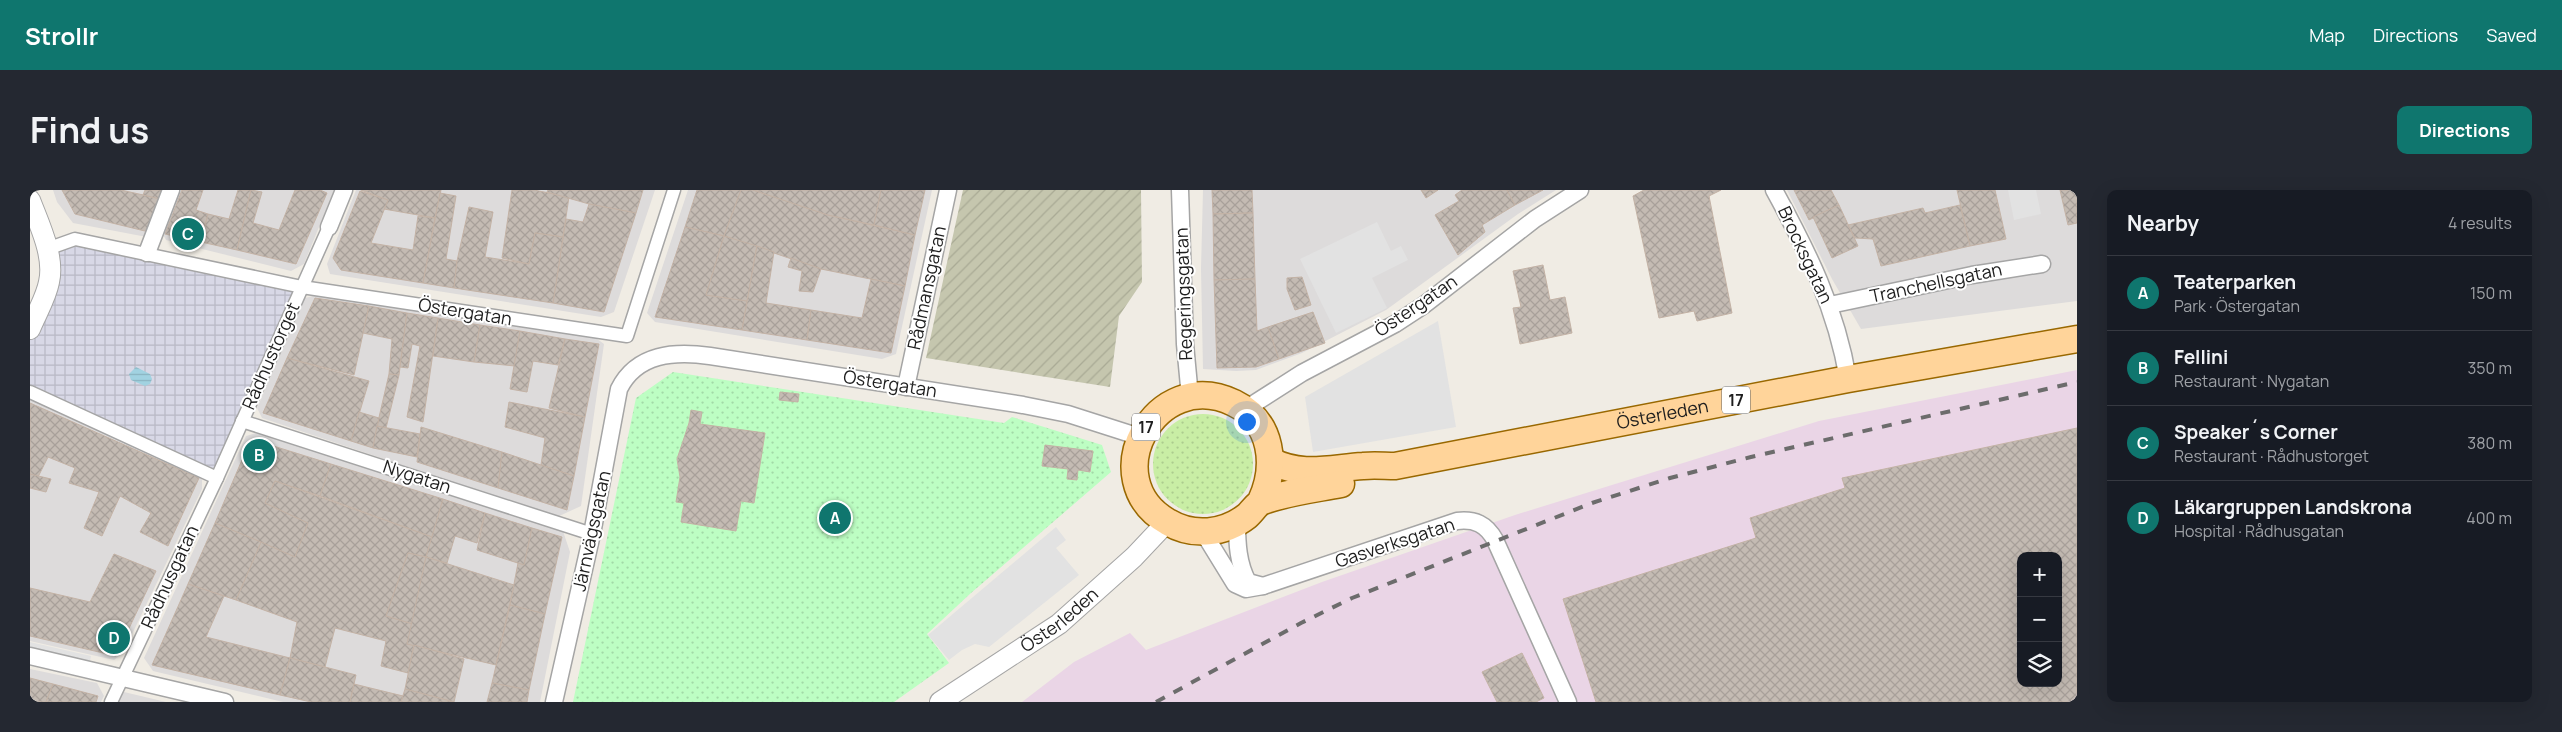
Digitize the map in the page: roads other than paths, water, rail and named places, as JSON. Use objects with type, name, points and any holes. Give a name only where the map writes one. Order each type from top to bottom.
[{"type":"main road","name":"Österleden","points":[[1261,501],[1353,482],[1395,466],[1848,379],[2077,339]]},
{"type":"main road","name":"17","points":[[1190,397],[1219,398],[1244,410],[1264,432],[1271,461],[1270,479],[1261,501],[1237,523],[1221,530],[1203,532],[1178,527],[1167,522],[1149,505],[1138,484],[1135,460],[1140,437],[1149,423],[1160,411],[1190,397]]},
{"type":"main road","name":"Österleden","points":[[1271,461],[1283,467],[1311,472],[1365,465],[1395,466]]},
{"type":"street","points":[[147,253],[171,190]]},
{"type":"street","points":[[302,287],[344,190]]},
{"type":"street","name":"Östergatan","points":[[302,287],[627,336],[674,190]]},
{"type":"street","name":"Rådmansgatan","points":[[906,387],[948,190]]},
{"type":"street","name":"Regeringsgatan","points":[[1180,190],[1185,344],[1190,397]]},
{"type":"street","name":"Östergatan","points":[[1244,410],[1302,373],[1395,324],[1424,306],[1535,219],[1580,190]]},
{"type":"street","name":"Brocksgatan","points":[[1774,190],[1815,267],[1830,305],[1848,379]]},
{"type":"street","points":[[30,200],[47,249],[49,283],[30,329]]},
{"type":"street","name":"Rådhustorget","points":[[47,249],[75,239],[302,287],[217,478]]},
{"type":"street","name":"Tranchellsgatan","points":[[1830,305],[1981,273],[2042,264]]},
{"type":"street","name":"Östergatan","points":[[638,366],[665,354],[682,352],[1068,414],[1140,437]]},
{"type":"street","name":"Järnvägsgatan","points":[[554,702],[592,534],[620,389],[626,375],[638,366]]},
{"type":"street","points":[[30,392],[217,478]]},
{"type":"street","name":"Nygatan","points":[[242,420],[592,534]]},
{"type":"street","name":"Rådhusgatan","points":[[110,702],[217,478]]},
{"type":"street","name":"Gasverksgatan","points":[[1203,532],[1235,584],[1246,589],[1263,586],[1457,521],[1467,520],[1479,523],[1490,531],[1495,540],[1568,702]]},
{"type":"street","name":"Österleden","points":[[940,702],[1059,624],[1134,557],[1167,522]]},
{"type":"street","points":[[1237,523],[1237,543],[1243,572],[1248,582],[1263,586]]},
{"type":"street","points":[[30,656],[225,702]]},
{"type":"water","points":[[136,367],[150,374],[152,379],[150,384],[145,386],[131,380],[129,374]]},
{"type":"railway","points":[[1156,702],[1301,623],[1352,598],[1592,503],[1670,478],[1751,457],[2077,382]]},
{"type":"place","name":"Speaker´s Corner","points":[[188,234]]},
{"type":"place","name":"Fellini","points":[[259,455]]},
{"type":"place","name":"Teaterparken","points":[[835,518]]},
{"type":"place","name":"Läkargruppen Landskrona","points":[[114,638]]}]
